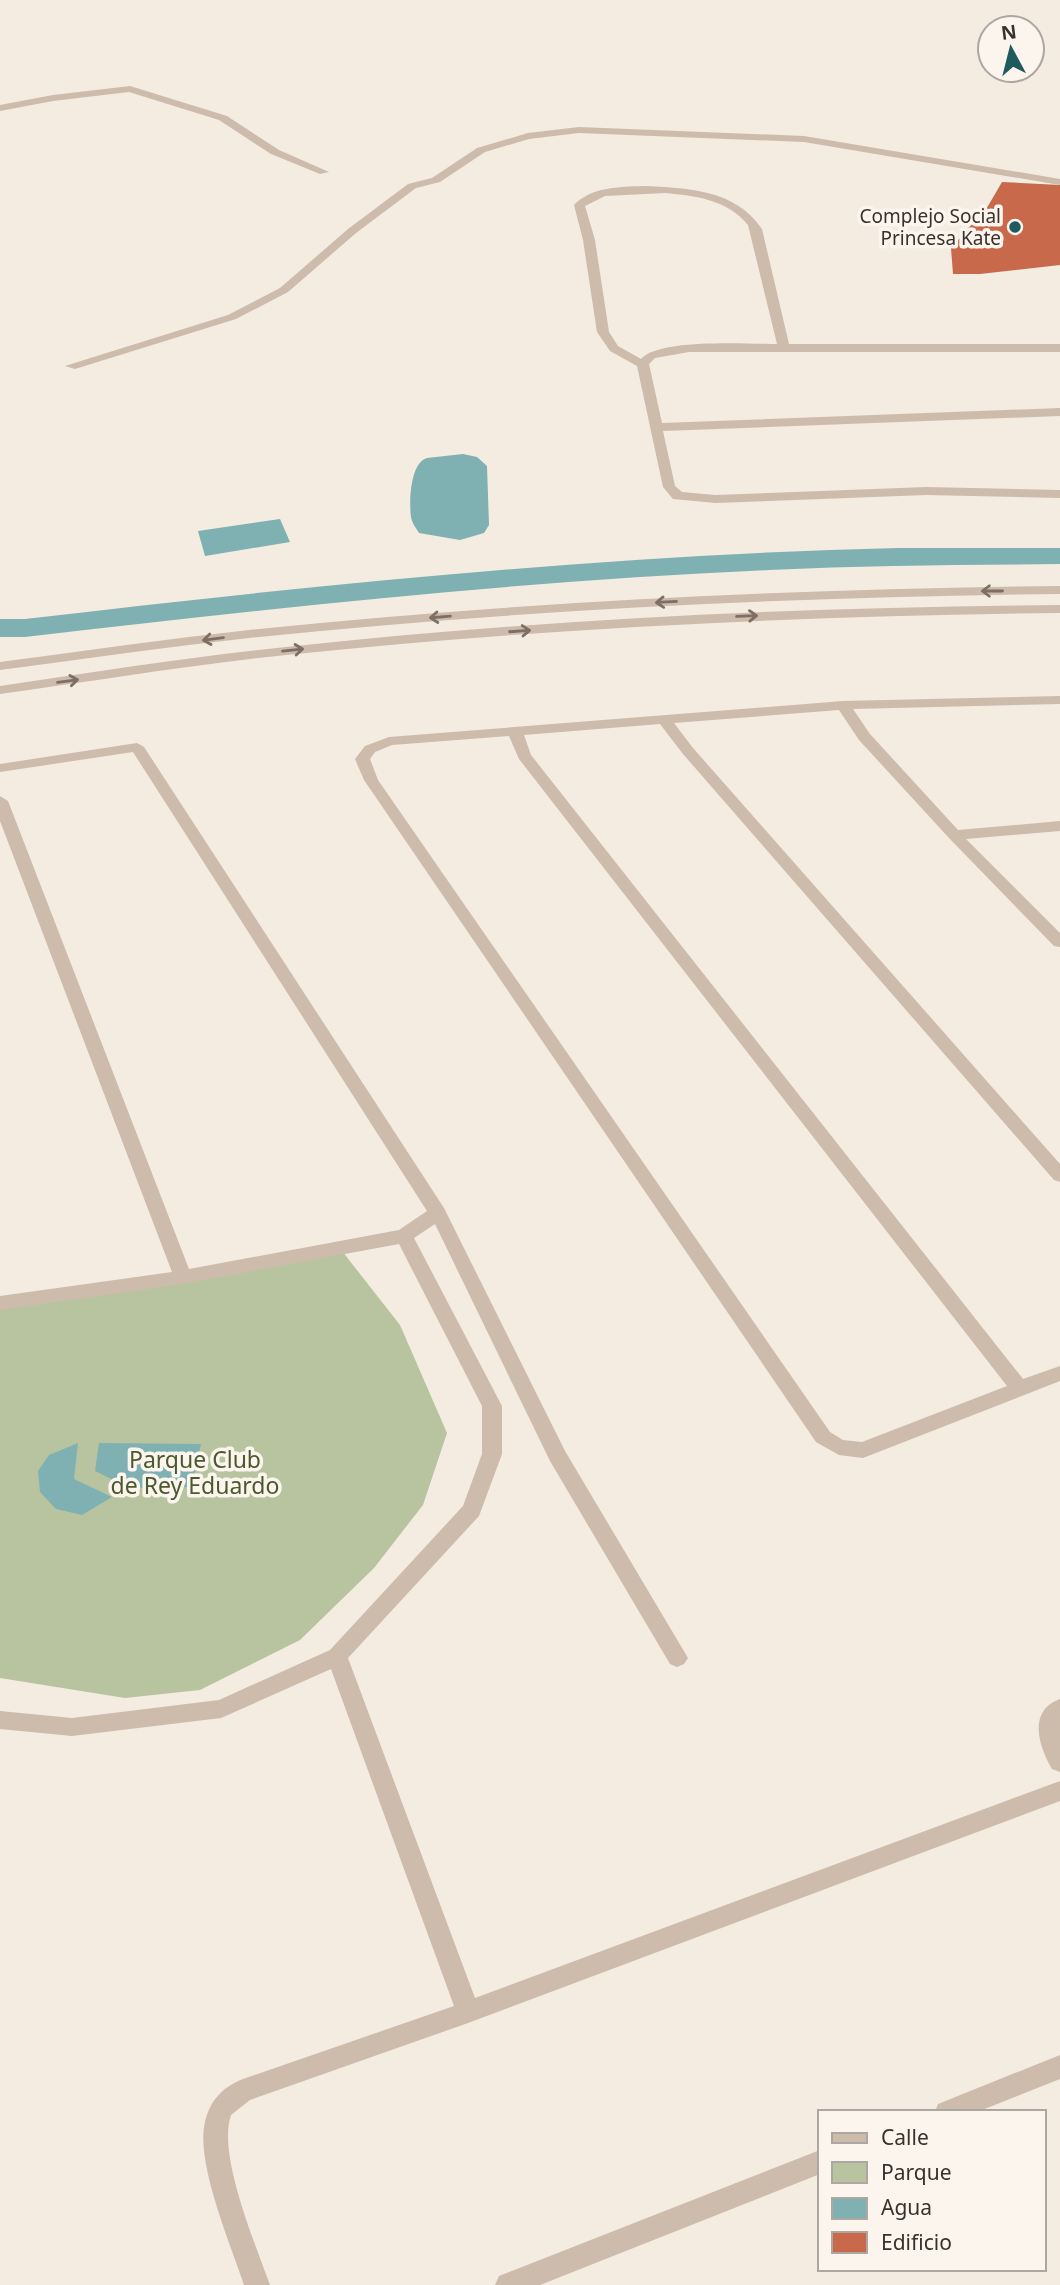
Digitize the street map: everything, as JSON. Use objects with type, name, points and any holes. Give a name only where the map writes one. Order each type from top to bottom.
[{"type":"street","points":[[0,108],[52,98],[130,89],[223,118],[275,152],[324,172]]},
{"type":"street","points":[[71,366],[189,332],[242,312],[284,290],[352,231],[412,186],[436,180],[481,150],[528,136],[579,130],[804,139],[1060,182]]},
{"type":"street","points":[[643,364],[617,352],[606,342],[603,332],[589,240],[579,205],[584,198],[593,195],[682,190],[712,197],[748,216],[756,229],[784,347]]},
{"type":"street","points":[[643,364],[651,355],[668,349],[1060,348]]},
{"type":"street","points":[[643,364],[669,487],[678,496],[691,499],[926,491],[1060,494]]},
{"type":"street","points":[[658,427],[1060,412]]},
{"type":"street","points":[[0,666],[278,631],[540,609],[908,591],[1060,590]]},
{"type":"street","points":[[0,690],[285,651],[503,632],[689,618],[925,610],[1060,609]]},
{"type":"street","points":[[1060,700],[843,705],[389,741],[369,749],[364,754],[363,763],[370,780],[823,1437],[839,1447],[863,1450],[1060,1373]]},
{"type":"street","points":[[843,705],[864,737],[954,835],[1060,942]]},
{"type":"street","points":[[663,718],[706,772],[1060,1176]]},
{"type":"street","points":[[515,731],[524,756],[1020,1389]]},
{"type":"street","points":[[0,768],[137,747],[438,1213],[557,1455],[677,1658]]},
{"type":"street","points":[[0,801],[183,1277]]},
{"type":"street","points":[[954,835],[1060,826]]},
{"type":"street","points":[[0,1303],[183,1277],[404,1236],[438,1213]]},
{"type":"street","points":[[0,1720],[72,1727],[221,1709],[337,1656],[472,1510],[492,1454],[492,1406],[404,1236]]},
{"type":"street","points":[[337,1656],[468,2012]]},
{"type":"street","points":[[1060,1708],[1050,1719],[1047,1742],[1060,1762]]},
{"type":"street","points":[[257,2285],[215,2154],[215,2129],[221,2109],[243,2091],[468,2012],[1060,1791]]},
{"type":"street","points":[[952,2110],[1060,2067]]},
{"type":"street","points":[[508,2285],[818,2163]]},
{"type":"green space","name":"Parque Club de Rey Eduardo","points":[[342,1251],[400,1325],[447,1433],[423,1505],[374,1568],[300,1640],[200,1690],[125,1698],[0,1678],[0,1305]]},
{"type":"water","points":[[463,454],[477,457],[487,466],[489,525],[484,533],[460,540],[419,533],[412,521],[410,510],[412,484],[417,467],[427,458]]},
{"type":"water","points":[[280,519],[290,542],[205,556],[198,531]]},
{"type":"water","points":[[78,1443],[74,1479],[112,1497],[82,1515],[56,1509],[40,1492],[38,1471],[49,1455]]},
{"type":"water","points":[[99,1443],[201,1444],[192,1487],[130,1488],[95,1471]]},
{"type":"building","name":"Complejo Social Princesa Kate","points":[[1002,182],[1060,185],[1060,265],[980,274],[953,274],[951,248],[988,206]]},
{"type":"waterway","points":[[0,628],[25,628],[237,604],[556,574],[875,557],[1060,556]]},
{"type":"place","name":"Complejo Social Princesa Kate","points":[[1015,227]]}]
